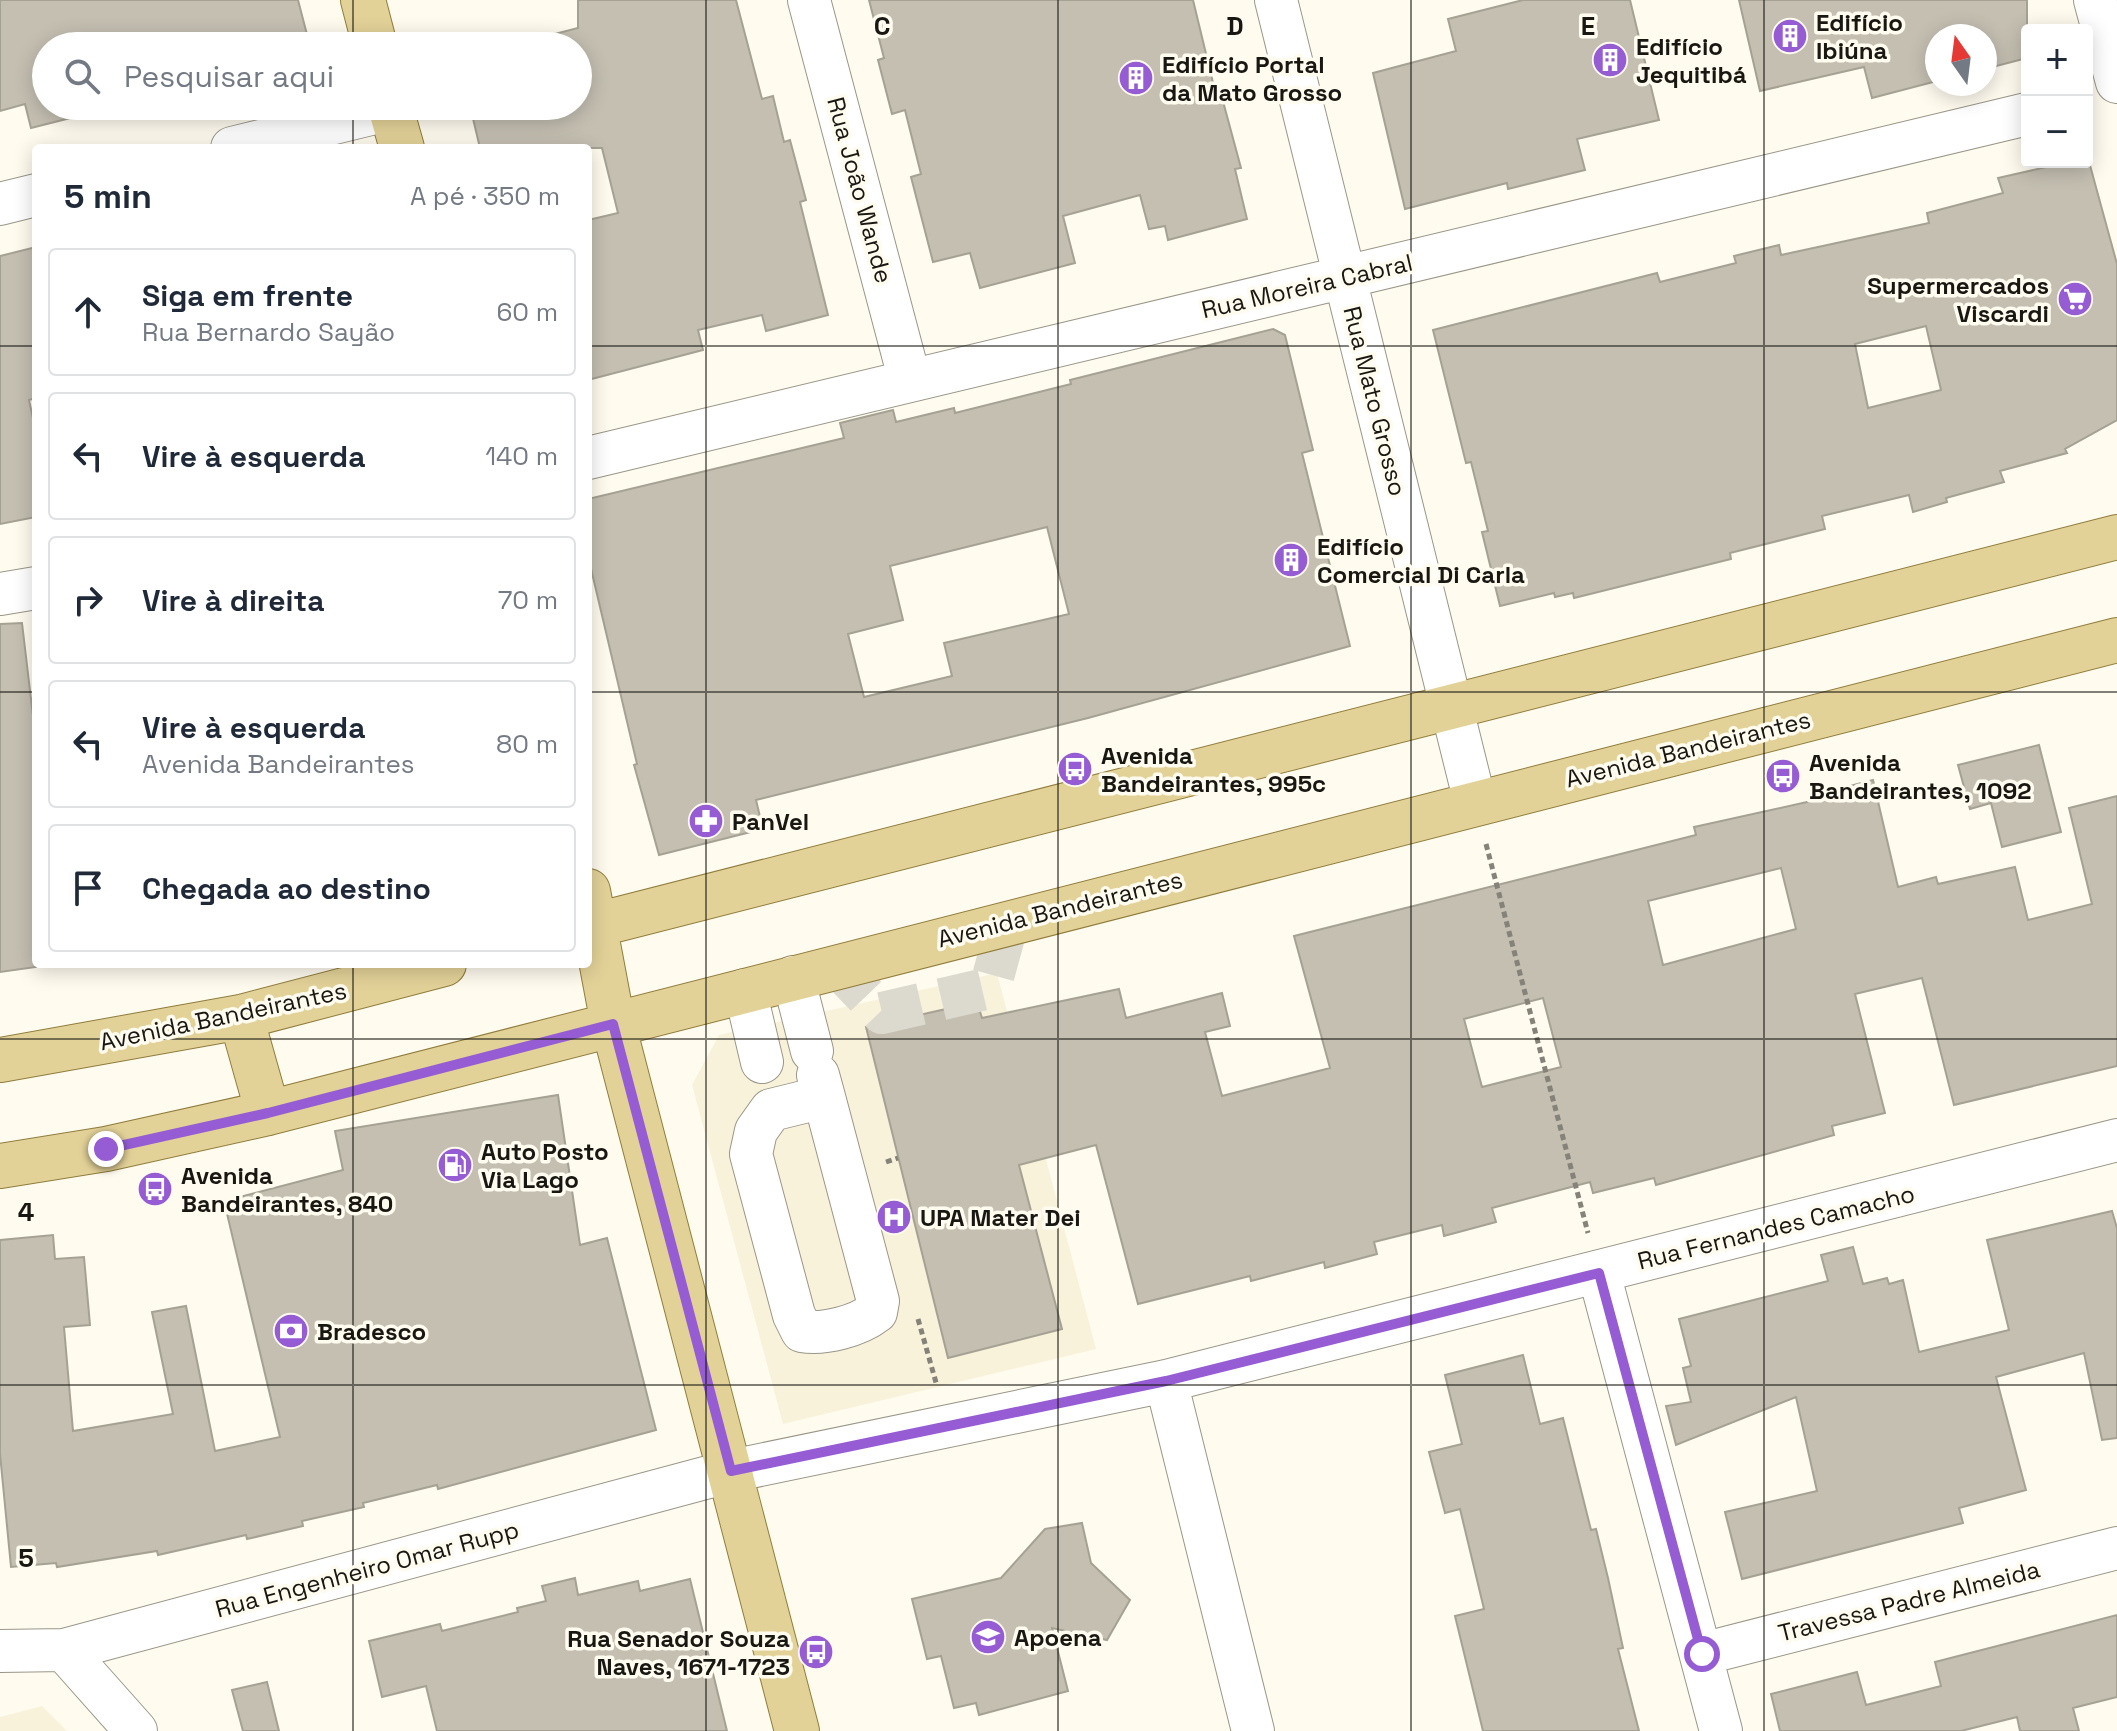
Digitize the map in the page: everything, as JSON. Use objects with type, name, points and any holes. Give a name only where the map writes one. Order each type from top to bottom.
[{"type":"main road","points":[[363,0],[371,32]]},
{"type":"main road","points":[[592,914],[1450,707],[2117,537]]},
{"type":"main road","name":"Avenida Bandeirantes","points":[[0,1166],[106,1149],[268,1113],[2117,640]]},
{"type":"main road","points":[[592,919],[613,1024],[797,1731]]},
{"type":"main road","name":"Avenida Bandeirantes","points":[[0,1060],[241,1017],[429,968]]},
{"type":"main road","points":[[241,1017],[268,1113]]},
{"type":"street","name":"Rua João Wande","points":[[809,0],[910,381]]},
{"type":"street","name":"Rua Mato Grosso","points":[[1276,0],[1475,802]]},
{"type":"street","points":[[2095,0],[2117,82]]},
{"type":"street","points":[[2093,98],[2117,92]]},
{"type":"street","name":"Rua Moreira Cabral","points":[[592,457],[2021,115]]},
{"type":"street","points":[[256,144],[394,121]]},
{"type":"street","points":[[0,204],[32,196]]},
{"type":"street","points":[[0,594],[32,589]]},
{"type":"street","points":[[745,990],[766,1086],[751,1154],[794,1315],[802,1331],[815,1333],[867,1319],[876,1312],[878,1301],[793,977]]},
{"type":"street","points":[[766,1086],[818,1075]]},
{"type":"street","name":"Rua Fernandes Camacho","points":[[731,1471],[1166,1381],[2117,1140]]},
{"type":"street","points":[[1599,1273],[1721,1731]]},
{"type":"street","points":[[1166,1381],[1253,1731]]},
{"type":"street","name":"Rua Engenheiro Omar Rupp","points":[[0,1651],[64,1650],[731,1471]]},
{"type":"street","name":"Travessa Padre Almeida","points":[[1702,1654],[2117,1548]]},
{"type":"street","points":[[0,1669],[64,1650],[136,1731]]},
{"type":"path","points":[[1475,802],[1599,1273]]},
{"type":"shaded area","name":"UPA Mater Dei","points":[[997,973],[1096,1349],[783,1424],[692,1085],[719,1035]]},
{"type":"shaded area","points":[[42,1706],[67,1731],[0,1731],[0,1717]]},
{"type":"building","points":[[0,0],[298,0],[306,32],[32,32],[32,120],[63,120],[31,128],[25,104],[0,111]]},
{"type":"building","points":[[578,0],[736,0],[762,99],[773,96],[784,142],[790,140],[806,200],[800,202],[828,315],[766,331],[762,315],[698,330],[703,350],[592,379],[592,219],[618,213],[602,148],[592,148],[592,144],[479,144],[473,120],[592,120],[592,32],[562,32],[578,28]]},
{"type":"building","points":[[869,0],[1193,0],[1216,95],[1221,94],[1241,168],[1235,169],[1247,219],[1168,240],[1165,226],[1149,229],[1140,195],[1063,216],[1075,263],[980,288],[970,253],[933,262],[911,177],[921,174],[905,110],[892,114],[878,60],[884,58]]},
{"type":"building","points":[[1523,0],[1630,0],[1659,120],[1577,139],[1585,170],[1508,189],[1507,183],[1405,209],[1373,73],[1456,51],[1448,19]]},
{"type":"building","points":[[1739,0],[2027,0],[2027,24],[2021,24],[2021,60],[1997,66],[1997,24],[1925,24],[1925,84],[1872,98],[1864,67],[1760,91]]},
{"type":"building","points":[[2042,168],[2091,168],[2117,264],[2117,420],[2065,449],[2067,453],[2000,471],[2004,482],[1946,498],[1947,502],[1913,512],[1909,495],[1822,516],[1825,529],[1730,553],[1731,559],[1574,598],[1573,593],[1555,597],[1554,593],[1500,606],[1482,532],[1488,531],[1471,462],[1466,463],[1433,330],[1657,273],[1660,282],[1736,263],[1734,256],[1779,245],[1781,255],[1929,223],[1927,213],[2003,193],[1998,178]],"holes":[[[1926,326],[1941,390],[1868,408],[1855,344]]]},
{"type":"building","points":[[32,248],[32,399],[29,400],[32,414],[32,518],[0,524],[0,256]]},
{"type":"building","points":[[1273,329],[1285,335],[1313,450],[1302,453],[1350,646],[1088,718],[756,800],[763,829],[659,855],[634,765],[637,764],[592,573],[592,498],[844,438],[840,423],[893,410],[896,422],[954,408],[955,413],[1071,384],[1070,380]],"holes":[[[1047,527],[1069,614],[944,643],[952,676],[864,697],[848,634],[903,620],[890,566]]]},
{"type":"building","points":[[22,623],[32,707],[32,968],[0,972],[0,624]]},
{"type":"building","points":[[2039,745],[2061,832],[2002,847],[1991,803],[1970,809],[1958,765]]},
{"type":"building","points":[[1873,780],[1898,887],[1936,877],[1938,884],[2015,867],[2028,920],[2092,904],[2069,808],[2117,796],[2117,1066],[1954,1105],[1922,978],[1855,994],[1885,1113],[1832,1126],[1834,1135],[1656,1185],[1654,1178],[1593,1193],[1590,1182],[1492,1208],[1496,1222],[1444,1236],[1442,1225],[1374,1242],[1377,1254],[1325,1268],[1324,1262],[1251,1281],[1250,1276],[1138,1304],[1096,1145],[1019,1165],[1062,1329],[948,1358],[866,1027],[977,1002],[982,1018],[1119,989],[1126,1018],[1222,993],[1230,1026],[1205,1032],[1222,1096],[1330,1068],[1294,936],[1696,835],[1694,827],[1816,800],[1815,795]],"holes":[[[1781,868],[1796,929],[1663,965],[1648,901]],[[1543,998],[1561,1067],[1482,1087],[1464,1019]]]},
{"type":"building","points":[[558,1095],[580,1245],[607,1238],[656,1430],[438,1489],[437,1485],[363,1503],[364,1507],[302,1521],[303,1526],[247,1539],[246,1535],[158,1555],[157,1551],[57,1567],[56,1563],[11,1567],[0,1454],[0,1240],[53,1235],[55,1259],[84,1257],[90,1325],[64,1327],[73,1431],[173,1414],[152,1312],[186,1306],[215,1451],[280,1437],[224,1201],[343,1170],[335,1131]]},
{"type":"building","points":[[2112,1211],[2117,1228],[2117,1438],[2102,1440],[2084,1353],[1996,1377],[2026,1490],[1959,1508],[1963,1523],[1742,1579],[1725,1512],[1817,1491],[1796,1397],[1676,1445],[1666,1406],[1691,1402],[1683,1368],[1691,1366],[1679,1319],[1828,1281],[1821,1255],[1853,1247],[1863,1284],[1887,1278],[1889,1284],[1903,1280],[1919,1352],[2009,1330],[1987,1240]]},
{"type":"building","points":[[1523,1355],[1540,1424],[1563,1418],[1591,1530],[1596,1529],[1608,1578],[1623,1648],[1618,1649],[1639,1731],[1483,1731],[1455,1616],[1484,1609],[1460,1509],[1445,1513],[1429,1452],[1462,1444],[1445,1375]]},
{"type":"building","points":[[1082,1523],[1091,1563],[1130,1600],[1107,1640],[1052,1628],[1068,1691],[979,1715],[976,1703],[954,1708],[941,1656],[927,1659],[912,1599],[1001,1578],[1045,1529]]},
{"type":"building","points":[[575,1578],[578,1595],[638,1581],[640,1591],[690,1579],[727,1731],[437,1731],[426,1686],[382,1697],[369,1641],[440,1624],[442,1631],[518,1612],[517,1608],[546,1601],[542,1586]]},
{"type":"building","points":[[2117,1615],[2117,1697],[2073,1708],[2079,1731],[2020,1731],[2017,1717],[1961,1731],[1780,1731],[1771,1694],[1857,1672],[1866,1705],[1941,1686],[1935,1662]]},
{"type":"building","points":[[267,1682],[279,1731],[243,1731],[232,1690]]},
{"type":"tunnel","points":[[837,966],[882,1013],[990,988],[1008,922]]},
{"type":"place","name":"Edifício Ibiúna","points":[[1790,36]]},
{"type":"place","name":"Edifício Jequitibá","points":[[1610,60]]},
{"type":"place","name":"Edifício Portal da Mato Grosso","points":[[1136,78]]},
{"type":"place","name":"Supermercados Viscardi","points":[[2075,299]]},
{"type":"place","name":"Edifício Comercial Di Carla","points":[[1291,560]]},
{"type":"place","name":"Avenida Bandeirantes, 995c","points":[[1075,769]]},
{"type":"place","name":"Avenida Bandeirantes, 1092","points":[[1783,776]]},
{"type":"place","name":"PanVel","points":[[706,821]]},
{"type":"place","name":"Auto Posto Via Lago","points":[[455,1165]]},
{"type":"place","name":"Avenida Bandeirantes, 840","points":[[155,1189]]},
{"type":"place","name":"UPA Mater Dei","points":[[894,1217]]},
{"type":"place","name":"Bradesco","points":[[291,1331]]},
{"type":"place","name":"Apoena","points":[[988,1637]]},
{"type":"place","name":"Rua Senador Souza Naves, 1671-1723","points":[[816,1652]]},
{"type":"route","points":[[106,1149],[268,1113],[613,1024],[731,1471],[1166,1381],[1599,1273],[1702,1654]]}]
